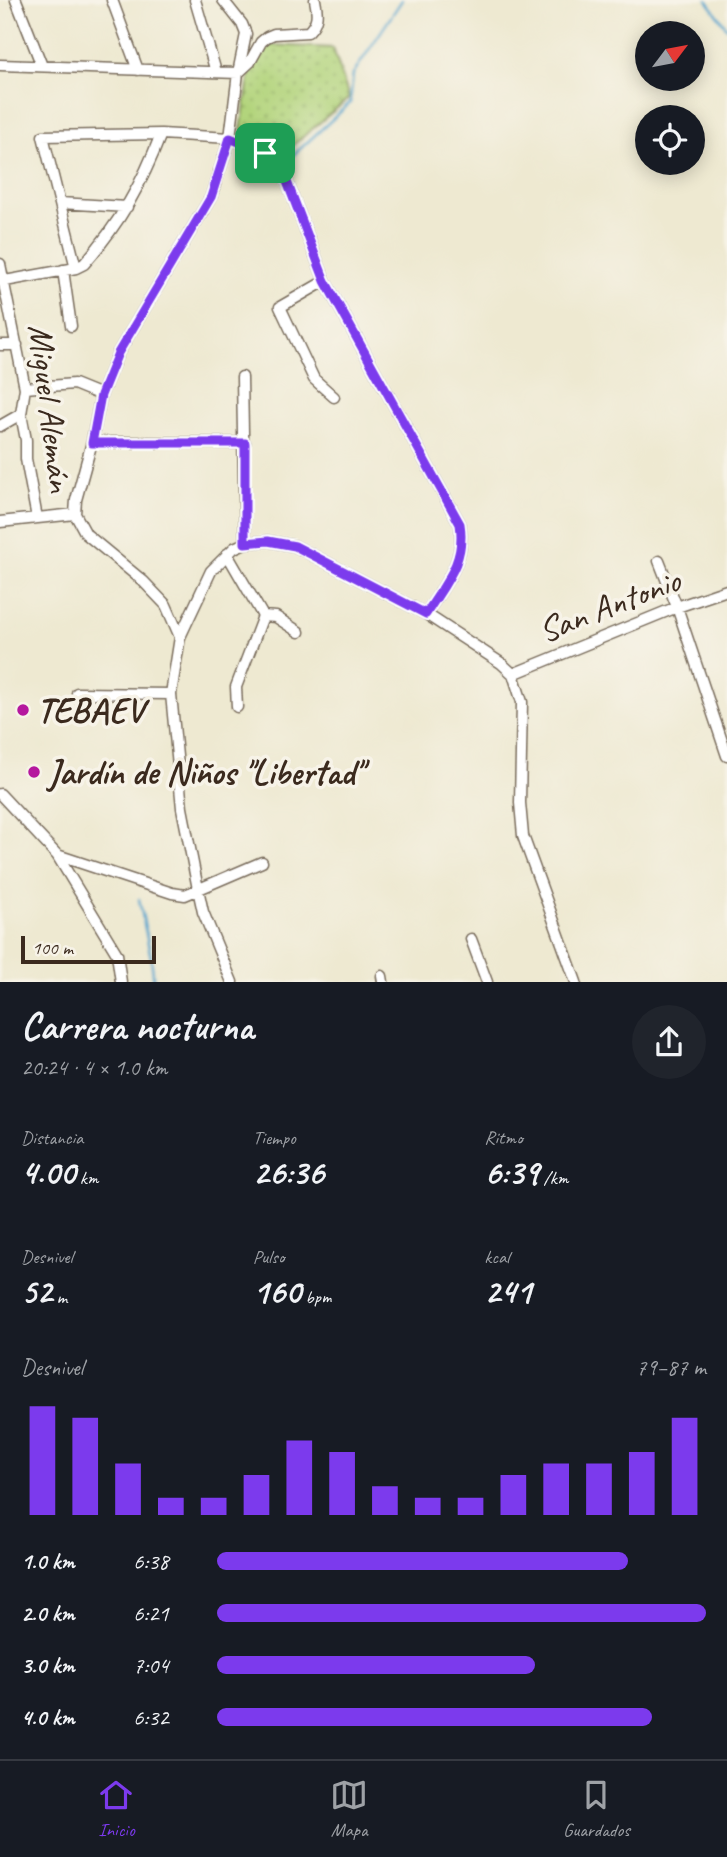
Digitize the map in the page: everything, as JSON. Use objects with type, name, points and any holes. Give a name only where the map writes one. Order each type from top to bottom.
[{"type":"street","points":[[16,0],[42,66]]},
{"type":"street","points":[[112,0],[138,70]]},
{"type":"street","points":[[195,0],[216,72]]},
{"type":"street","points":[[180,637],[166,605],[144,581],[86,534],[75,514],[101,395],[118,353],[211,197],[230,138],[246,34],[242,24],[223,0]]},
{"type":"street","points":[[0,65],[238,73],[250,62],[261,42],[267,37],[274,34],[307,32],[316,25],[318,12],[315,0]]},
{"type":"street","points":[[5,281],[76,268],[84,264],[127,206],[145,176],[161,134]]},
{"type":"street","points":[[76,268],[43,136],[161,134],[230,138],[265,153],[281,166],[325,281],[460,524],[458,564],[426,614]]},
{"type":"street","points":[[60,203],[127,206]]},
{"type":"street","name":"Miguel Alemán","points":[[0,264],[25,388],[21,414],[37,518]]},
{"type":"street","points":[[63,270],[71,326]]},
{"type":"street","points":[[325,281],[280,307],[310,381],[334,397]]},
{"type":"street","points":[[0,345],[17,345]]},
{"type":"street","points":[[242,377],[245,543]]},
{"type":"street","points":[[25,388],[74,384],[101,395]]},
{"type":"street","points":[[0,426],[21,414]]},
{"type":"street","points":[[92,443],[245,443]]},
{"type":"street","points":[[0,522],[75,514]]},
{"type":"street","points":[[232,982],[203,912],[198,889],[182,808],[171,694],[180,637],[211,571],[227,554],[245,543],[268,541],[295,546],[426,614],[491,656],[513,674],[522,702],[520,803],[523,836],[576,982]]},
{"type":"street","points":[[227,554],[263,616]]},
{"type":"street","points":[[659,561],[716,718],[727,756]]},
{"type":"street","name":"San Antonio","points":[[513,674],[677,607],[727,590]]},
{"type":"street","points":[[263,616],[276,617],[299,632]]},
{"type":"street","points":[[237,707],[236,687],[263,616]]},
{"type":"street","points":[[77,693],[171,694]]},
{"type":"street","points":[[716,718],[727,714]]},
{"type":"street","points":[[0,794],[57,855],[117,954],[121,982]]},
{"type":"street","points":[[57,855],[185,895],[262,862]]},
{"type":"street","points":[[471,939],[486,982]]},
{"type":"green space","points":[[270,45],[333,48],[349,98],[286,151],[241,130],[250,72]]},
{"type":"waterway","points":[[290,158],[350,103],[353,74],[402,0]]},
{"type":"waterway","points":[[707,0],[727,28]]},
{"type":"waterway","points":[[139,899],[154,982]]},
{"type":"place","name":"TEBAEV","points":[[23,710]]},
{"type":"place","name":"Jardín de Niños \"Libertad\"","points":[[34,772]]},
{"type":"route","points":[[230,138],[265,153],[281,166],[325,281],[460,524],[458,564],[426,614],[295,546],[268,541],[245,543],[245,443],[92,443],[101,395],[118,353],[211,197],[230,138]]}]
